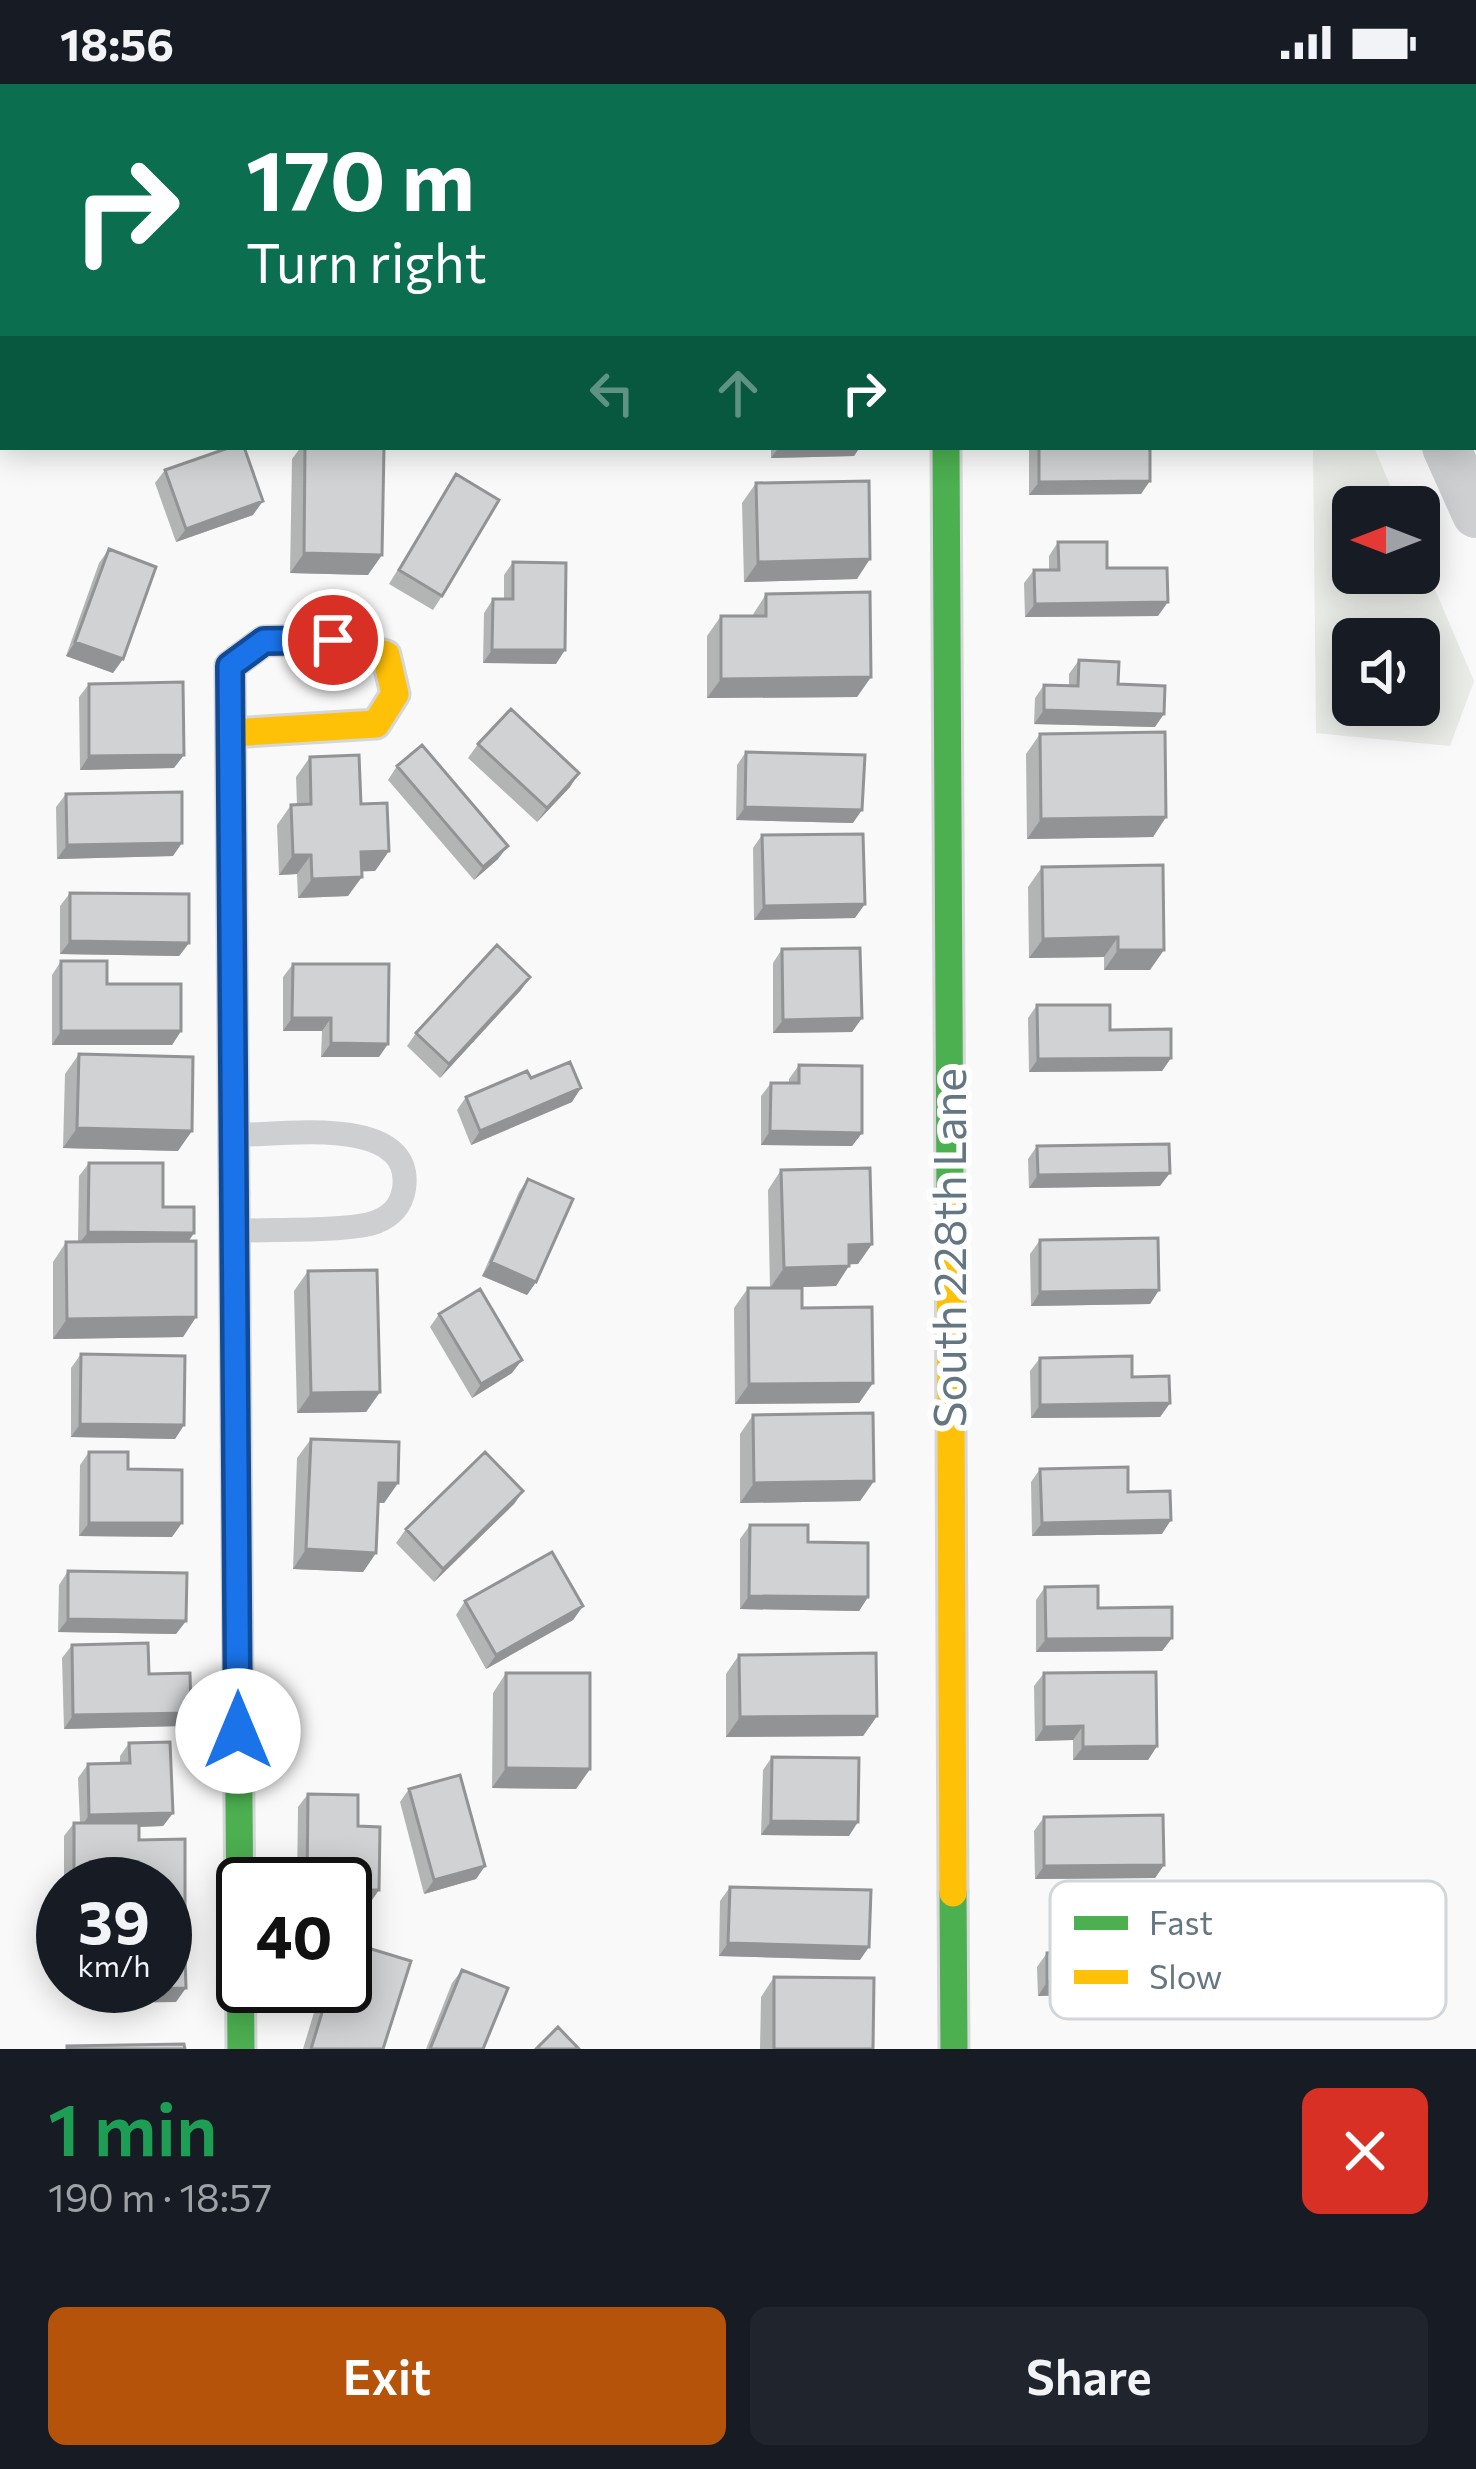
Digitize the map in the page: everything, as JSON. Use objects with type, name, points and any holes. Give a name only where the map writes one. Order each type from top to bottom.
[{"type":"street","name":"South 228th Lane","points":[[946,450],[954,2049]]},
{"type":"street","points":[[1447,450],[1476,514]]},
{"type":"street","points":[[231,733],[376,724],[395,694],[386,655],[333,640],[264,641],[230,666],[241,2049]]},
{"type":"lane","points":[[234,1135],[360,1135],[390,1145],[405,1166],[404,1194],[393,1214],[371,1224],[235,1231]]},
{"type":"shaded area","points":[[1313,450],[1375,450],[1390,486],[1332,486],[1332,594],[1437,594],[1474,681],[1450,746],[1316,733]]},
{"type":"building","points":[[222,450],[245,450],[263,501],[186,529],[165,470]]},
{"type":"building","points":[[305,450],[384,450],[382,555],[304,553]]},
{"type":"building","points":[[1039,450],[1150,450],[1150,481],[1039,482]]},
{"type":"building","points":[[456,474],[499,500],[442,596],[399,570]]},
{"type":"building","points":[[869,481],[870,559],[758,562],[756,483]]},
{"type":"building","points":[[1058,542],[1107,542],[1107,568],[1167,568],[1168,602],[1035,604],[1034,570],[1059,570]]},
{"type":"building","points":[[109,549],[156,567],[123,659],[75,642]]},
{"type":"building","points":[[513,562],[566,563],[565,650],[492,650],[493,599],[513,599]]},
{"type":"building","points":[[870,592],[871,677],[721,679],[721,616],[766,616],[766,594]]},
{"type":"building","points":[[1079,660],[1119,662],[1118,684],[1165,686],[1164,714],[1044,710],[1044,685],[1078,686]]},
{"type":"building","points":[[183,682],[184,755],[89,756],[89,684]]},
{"type":"building","points":[[511,709],[579,773],[547,808],[478,744]]},
{"type":"building","points":[[1165,732],[1166,817],[1041,819],[1040,734]]},
{"type":"building","points":[[422,745],[508,846],[483,867],[397,766]]},
{"type":"building","points":[[746,752],[865,755],[862,810],[745,807]]},
{"type":"building","points":[[359,755],[361,804],[387,803],[389,851],[361,852],[362,877],[312,879],[311,855],[293,855],[291,805],[311,804],[310,757]]},
{"type":"building","points":[[182,792],[182,843],[67,845],[66,794]]},
{"type":"building","points":[[863,834],[865,904],[764,906],[762,835]]},
{"type":"building","points":[[1163,865],[1164,950],[1118,950],[1118,937],[1043,939],[1042,867]]},
{"type":"building","points":[[70,893],[189,894],[189,943],[70,941]]},
{"type":"building","points":[[497,945],[530,977],[449,1064],[416,1033]]},
{"type":"building","points":[[860,948],[862,1018],[783,1020],[782,949]]},
{"type":"building","points":[[61,961],[107,961],[107,984],[181,984],[181,1031],[61,1031]]},
{"type":"building","points":[[293,964],[389,964],[388,1044],[331,1043],[331,1018],[292,1018]]},
{"type":"building","points":[[1037,1005],[1110,1005],[1110,1030],[1171,1029],[1171,1058],[1038,1059]]},
{"type":"building","points":[[79,1054],[193,1057],[192,1131],[77,1128]]},
{"type":"building","points":[[570,1062],[581,1088],[480,1131],[466,1097],[527,1071],[531,1078]]},
{"type":"building","points":[[799,1065],[862,1066],[862,1133],[770,1131],[771,1083],[799,1083]]},
{"type":"building","points":[[1169,1144],[1170,1173],[1038,1175],[1037,1146]]},
{"type":"building","points":[[89,1163],[163,1163],[163,1207],[194,1207],[194,1233],[88,1232]]},
{"type":"building","points":[[870,1168],[872,1244],[849,1245],[849,1266],[784,1268],[781,1170]]},
{"type":"building","points":[[528,1179],[573,1199],[536,1282],[491,1262]]},
{"type":"building","points":[[1158,1238],[1159,1290],[1040,1292],[1040,1240]]},
{"type":"building","points":[[196,1241],[196,1317],[67,1319],[66,1242]]},
{"type":"building","points":[[377,1270],[380,1392],[311,1393],[308,1271]]},
{"type":"building","points":[[748,1288],[802,1288],[802,1308],[872,1307],[873,1383],[749,1384]]},
{"type":"building","points":[[480,1289],[522,1360],[481,1384],[439,1314]]},
{"type":"building","points":[[81,1354],[185,1356],[184,1425],[80,1424]]},
{"type":"building","points":[[1132,1356],[1132,1377],[1169,1376],[1170,1403],[1040,1405],[1040,1358]]},
{"type":"building","points":[[873,1413],[874,1481],[754,1483],[753,1415]]},
{"type":"building","points":[[311,1439],[399,1442],[398,1483],[379,1483],[376,1553],[306,1549]]},
{"type":"building","points":[[89,1452],[128,1452],[128,1469],[182,1470],[182,1523],[89,1523]]},
{"type":"building","points":[[485,1452],[523,1491],[443,1569],[406,1529]]},
{"type":"building","points":[[1128,1467],[1128,1492],[1170,1491],[1171,1520],[1042,1523],[1040,1469]]},
{"type":"building","points":[[750,1525],[808,1525],[808,1542],[868,1543],[868,1597],[749,1596]]},
{"type":"building","points":[[552,1552],[583,1606],[496,1655],[465,1601]]},
{"type":"building","points":[[68,1571],[187,1573],[186,1621],[68,1619]]},
{"type":"building","points":[[1098,1586],[1098,1608],[1172,1607],[1172,1638],[1046,1639],[1045,1587]]},
{"type":"building","points":[[148,1643],[149,1674],[190,1673],[191,1713],[73,1715],[72,1645]]},
{"type":"building","points":[[876,1653],[877,1716],[740,1717],[739,1655]]},
{"type":"building","points":[[1156,1672],[1157,1746],[1083,1747],[1083,1726],[1044,1727],[1044,1673]]},
{"type":"building","points":[[506,1673],[590,1673],[590,1769],[506,1768]]},
{"type":"building","points":[[170,1742],[173,1813],[89,1815],[88,1764],[130,1763],[129,1743]]},
{"type":"building","points":[[772,1757],[859,1758],[858,1822],[771,1821]]},
{"type":"building","points":[[460,1775],[485,1866],[434,1880],[409,1789]]},
{"type":"building","points":[[308,1794],[358,1795],[358,1826],[380,1827],[379,1890],[372,1890],[372,1857],[307,1857]]},
{"type":"building","points":[[1163,1815],[1164,1865],[1044,1866],[1044,1817]]},
{"type":"building","points":[[74,1823],[139,1823],[139,1840],[185,1839],[185,1857],[74,1857]]},
{"type":"building","points":[[730,1887],[871,1890],[869,1947],[728,1943]]},
{"type":"building","points":[[372,1949],[411,1961],[383,2049],[311,2049],[322,2013],[372,2013]]},
{"type":"building","points":[[462,1970],[508,1988],[483,2049],[430,2049]]},
{"type":"building","points":[[774,1977],[874,1978],[873,2049],[774,2049]]},
{"type":"building","points":[[558,2027],[579,2049],[536,2049]]},
{"type":"building","points":[[184,2044],[185,2049],[67,2049],[67,2046]]},
{"type":"traffic: fast","points":[[946,450],[950,1195]]},
{"type":"traffic: fast","points":[[234,1193],[241,2049]]},
{"type":"traffic: fast","points":[[953,1893],[954,2049]]},
{"type":"traffic: slow","points":[[231,733],[376,724],[395,694],[386,655],[333,640],[264,641],[230,666],[234,1193]]},
{"type":"traffic: slow","points":[[950,1195],[953,1893]]},
{"type":"route","points":[[238,1731],[230,666],[264,641],[333,640]]}]
